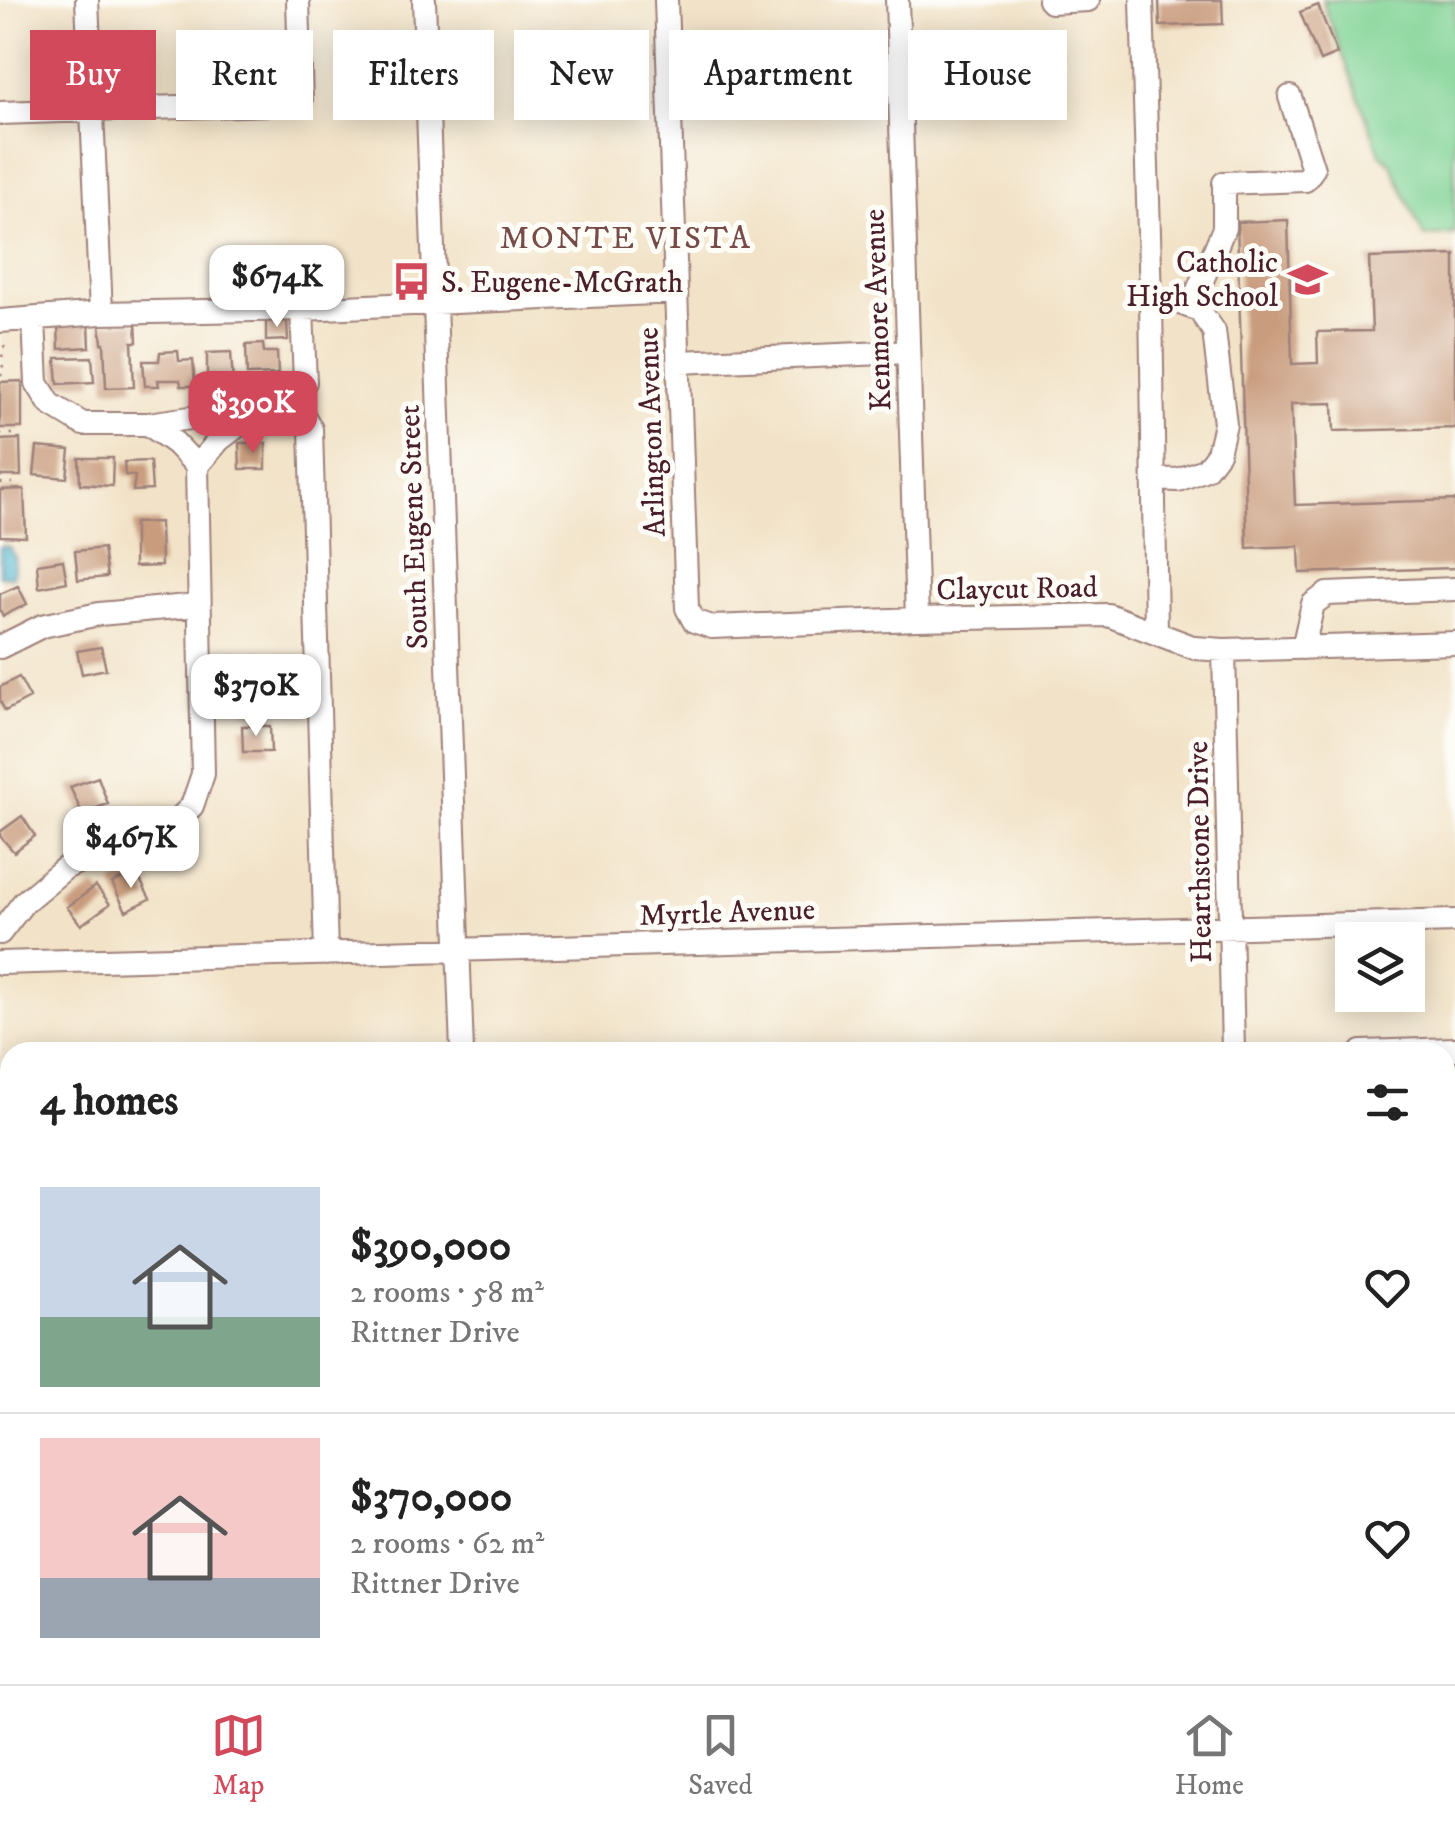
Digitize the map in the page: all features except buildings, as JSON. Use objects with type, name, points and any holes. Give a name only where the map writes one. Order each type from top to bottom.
[{"type":"street","points":[[87,0],[88,30]]},
{"type":"street","points":[[156,109],[301,104],[298,0]]},
{"type":"street","name":"South Eugene Street","points":[[424,0],[462,1042]]},
{"type":"street","name":"Arlington Avenue","points":[[666,0],[687,608],[694,621]]},
{"type":"street","name":"Kenmore Avenue","points":[[897,0],[917,619]]},
{"type":"street","points":[[1048,0],[1088,0]]},
{"type":"street","points":[[1142,0],[1156,634]]},
{"type":"street","points":[[1191,307],[1224,228],[1224,183],[1305,180],[1313,170],[1290,98]]},
{"type":"street","points":[[0,113],[30,112]]},
{"type":"street","points":[[91,120],[101,313]]},
{"type":"street","points":[[4,332],[34,320],[101,313],[302,309],[676,292]]},
{"type":"street","points":[[1151,300],[1199,310],[1214,332],[1225,424],[1218,453],[1206,469],[1178,480],[1154,479]]},
{"type":"street","points":[[34,320],[37,383],[50,404],[83,424],[148,424],[190,418],[245,420],[286,409],[306,382],[302,309]]},
{"type":"street","points":[[680,362],[908,352]]},
{"type":"street","points":[[294,398],[312,429],[326,954]]},
{"type":"street","points":[[0,932],[24,902],[65,868],[115,844],[170,828],[192,806],[203,774],[197,466],[219,440],[245,420]]},
{"type":"street","points":[[148,424],[175,443],[197,466]]},
{"type":"street","points":[[1303,648],[1312,604],[1327,594],[1455,589]]},
{"type":"street","points":[[0,647],[42,626],[99,614],[198,605]]},
{"type":"street","name":"Claycut Road","points":[[694,621],[712,627],[1108,615],[1195,648],[1455,644]]},
{"type":"street","name":"Hearthstone Drive","points":[[1224,650],[1233,1042]]},
{"type":"street","name":"Myrtle Avenue","points":[[0,963],[1455,921]]},
{"type":"path","points":[[0,376],[4,332]]},
{"type":"path","points":[[0,434],[13,434]]},
{"type":"path","points":[[0,483],[17,483]]},
{"type":"green space","points":[[1322,0],[1455,0],[1455,234],[1424,237],[1390,162],[1380,154]]},
{"type":"water","points":[[4,546],[15,557],[13,576],[0,576],[0,547]]},
{"type":"place","name":"Catholic High School","points":[[1308,279]]},
{"type":"place","name":"S. Eugene-McGrath","points":[[411,282]]},
{"type":"district","name":"MONTE VISTA","points":[[626,237]]}]
